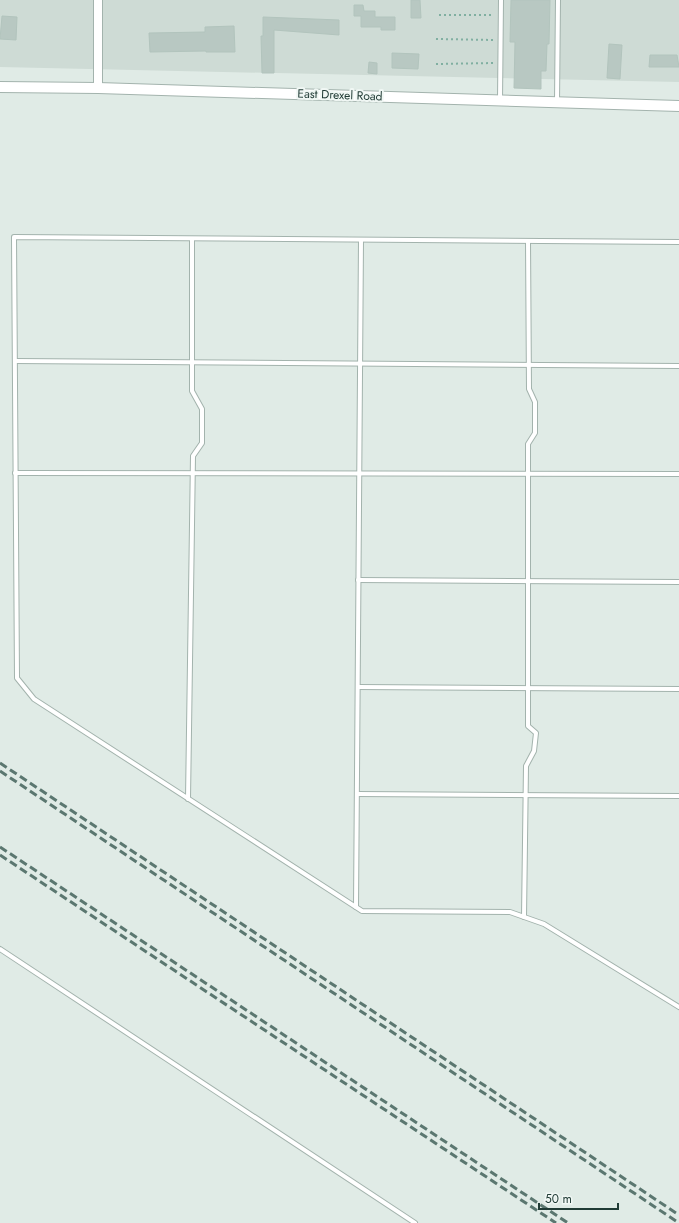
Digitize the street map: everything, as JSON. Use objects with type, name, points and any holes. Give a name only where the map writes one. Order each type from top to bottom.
[{"type":"street","points":[[98,0],[98,88]]},
{"type":"street","name":"East Drexel Road","points":[[0,87],[98,88],[679,106]]},
{"type":"lane","points":[[500,100],[501,0]]},
{"type":"lane","points":[[557,102],[558,0]]},
{"type":"lane","points":[[679,242],[14,237],[16,678],[34,699],[362,911],[510,912],[544,924],[679,1007]]},
{"type":"lane","points":[[188,799],[193,456],[202,443],[202,409],[192,391],[192,239]]},
{"type":"lane","points":[[356,907],[361,240]]},
{"type":"lane","points":[[524,917],[526,766],[534,751],[536,732],[528,726],[528,444],[535,433],[535,402],[529,388],[528,241]]},
{"type":"lane","points":[[15,361],[679,366]]},
{"type":"lane","points":[[16,473],[679,474]]},
{"type":"lane","points":[[358,580],[679,582]]},
{"type":"lane","points":[[358,687],[679,689]]},
{"type":"lane","points":[[357,794],[679,796]]},
{"type":"lane","points":[[0,949],[414,1223]]},
{"type":"path","points":[[439,15],[501,15]]},
{"type":"path","points":[[436,39],[501,40]]},
{"type":"path","points":[[436,64],[500,63]]},
{"type":"shaded area","points":[[0,0],[679,0],[679,82],[0,67]]},
{"type":"building","points":[[411,0],[420,0],[421,18],[411,18]]},
{"type":"building","points":[[511,0],[550,0],[549,44],[547,44],[546,71],[541,71],[541,89],[514,88],[515,42],[510,42]]},
{"type":"building","points":[[354,5],[363,5],[364,11],[375,11],[375,17],[395,17],[395,30],[381,30],[381,27],[361,27],[361,16],[354,16]]},
{"type":"building","points":[[2,16],[17,17],[16,40],[0,39]]},
{"type":"building","points":[[263,17],[339,20],[339,35],[274,30],[274,73],[262,73],[261,36],[263,36]]},
{"type":"building","points":[[234,26],[235,52],[150,52],[149,33],[205,32],[205,27]]},
{"type":"building","points":[[609,44],[622,45],[620,79],[607,78]]},
{"type":"building","points":[[392,53],[419,54],[418,69],[392,68]]},
{"type":"building","points":[[650,55],[677,55],[679,67],[649,67]]},
{"type":"building","points":[[369,62],[377,63],[377,74],[368,73]]},
{"type":"railway","points":[[0,763],[679,1215]]},
{"type":"railway","points":[[0,771],[679,1223]]},
{"type":"railway","points":[[0,847],[568,1223]]},
{"type":"railway","points":[[0,855],[556,1223]]}]
